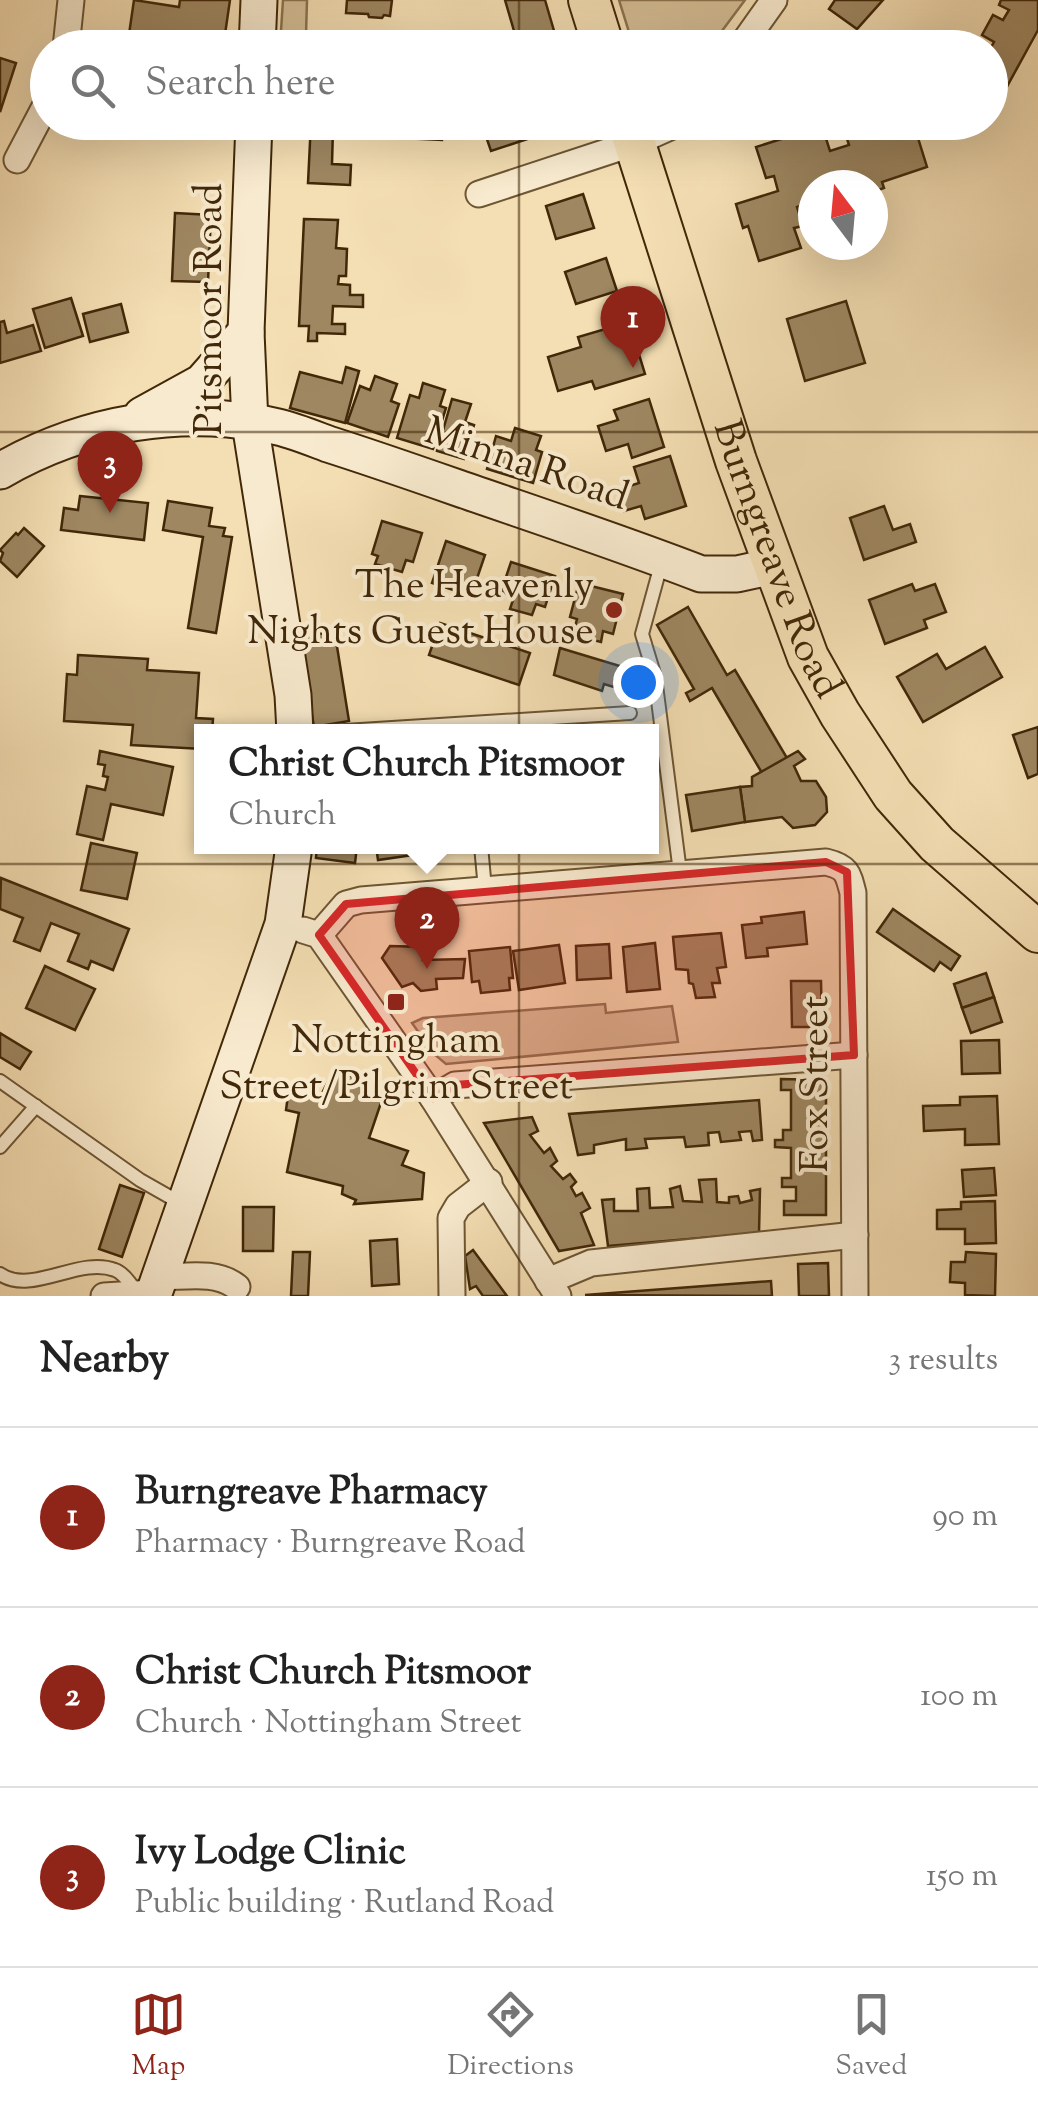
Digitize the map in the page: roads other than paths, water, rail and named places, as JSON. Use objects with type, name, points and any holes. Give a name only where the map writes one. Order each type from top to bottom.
[{"type":"main road","points":[[258,30],[260,0]]},
{"type":"main road","points":[[589,0],[598,30]]},
{"type":"main road","name":"Pitsmoor Road","points":[[253,140],[246,332],[250,422],[293,695],[294,724]]},
{"type":"main road","name":"Burngreave Road","points":[[633,140],[736,461],[808,657],[893,795],[936,844],[1038,932]]},
{"type":"main road","points":[[0,471],[54,444],[123,424],[202,382],[246,332]]},
{"type":"main road","name":"Minna Road","points":[[123,424],[174,419],[278,427],[701,574],[737,574],[774,566]]},
{"type":"main road","points":[[150,1290],[186,1206],[284,924],[293,854]]},
{"type":"street","points":[[68,30],[71,0]]},
{"type":"street","points":[[753,30],[774,0]]},
{"type":"street","points":[[17,160],[30,136]]},
{"type":"street","points":[[479,194],[614,140]]},
{"type":"street","name":"Fox Street","points":[[680,872],[826,862],[847,872],[853,893],[854,1296]]},
{"type":"street","points":[[319,936],[346,904],[362,900],[680,872]]},
{"type":"street","points":[[284,924],[319,936],[434,1098],[553,1289],[592,1263],[855,1236]]},
{"type":"street","points":[[434,1098],[455,1085],[854,1055]]},
{"type":"street","points":[[452,1296],[451,1218],[458,1206],[488,1182]]},
{"type":"street","points":[[104,1296],[217,1276],[237,1287]]},
{"type":"lane","points":[[662,559],[642,634],[656,677],[680,872]]},
{"type":"lane","points":[[463,724],[630,714]]},
{"type":"lane","points":[[482,854],[485,889]]},
{"type":"lane","points":[[0,1081],[140,1180],[186,1206]]},
{"type":"lane","points":[[0,1148],[36,1106]]},
{"type":"lane","points":[[0,1274],[27,1282],[80,1270],[115,1270],[150,1290]]},
{"type":"place","name":"Burngreave Pharmacy","points":[[633,368]]},
{"type":"place","name":"Ivy Lodge Clinic","points":[[110,513]]},
{"type":"place","name":"The Heavenly Nights Guest House","points":[[614,610]]},
{"type":"place","name":"Christ Church Pitsmoor","points":[[427,969]]},
{"type":"place","name":"Nottingham Street/Pilgrim Street","points":[[396,1002]]}]
